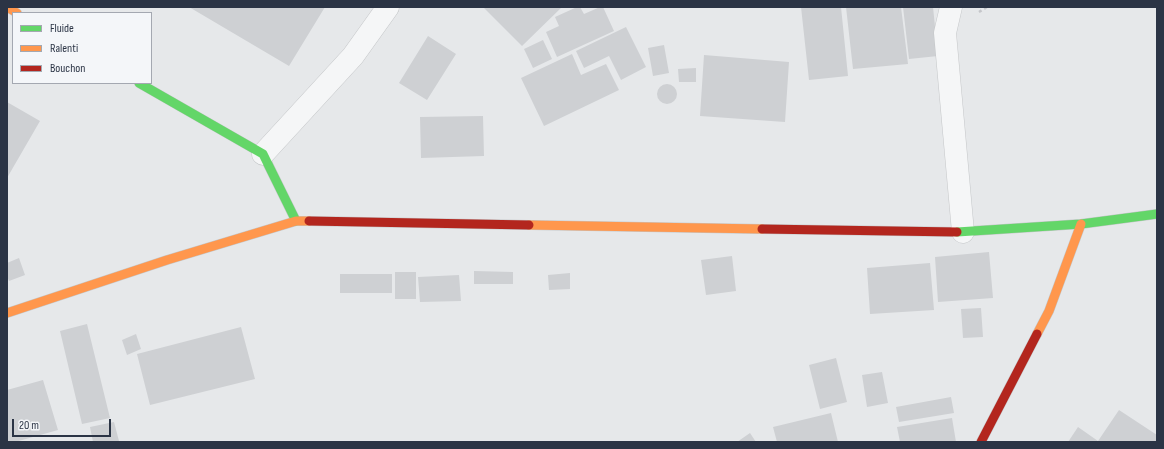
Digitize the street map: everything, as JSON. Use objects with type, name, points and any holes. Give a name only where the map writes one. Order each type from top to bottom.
[{"type":"main road","points":[[141,84],[263,154],[296,221]]},
{"type":"main road","points":[[7,313],[167,260],[296,221],[962,232],[1081,224],[1157,214]]},
{"type":"main road","points":[[981,442],[1049,311],[1081,224]]},
{"type":"street","points":[[263,154],[353,56],[388,7]]},
{"type":"street","points":[[951,7],[945,33],[962,232]]},
{"type":"building","points":[[189,7],[325,7],[289,66]]},
{"type":"building","points":[[483,7],[562,7],[522,46]]},
{"type":"building","points":[[580,7],[584,14],[603,7],[614,31],[557,57],[546,32],[559,26],[555,17]]},
{"type":"building","points":[[801,7],[841,7],[848,76],[809,80]]},
{"type":"building","points":[[846,7],[901,7],[908,64],[853,69]]},
{"type":"building","points":[[903,7],[933,7],[938,56],[909,59]]},
{"type":"building","points":[[626,27],[646,67],[621,80],[609,56],[584,68],[576,51]]},
{"type":"building","points":[[428,36],[456,54],[427,100],[399,83]]},
{"type":"building","points":[[543,40],[552,59],[533,68],[524,49]]},
{"type":"building","points":[[664,45],[669,73],[653,76],[648,48]]},
{"type":"building","points":[[572,54],[581,75],[606,64],[619,90],[544,126],[521,78]]},
{"type":"building","points":[[704,55],[789,62],[785,122],[700,116]]},
{"type":"building","points":[[696,68],[696,82],[679,82],[678,69]]},
{"type":"building","points":[[667,84],[674,87],[677,94],[674,101],[667,104],[660,101],[657,94],[660,87]]},
{"type":"building","points":[[7,102],[40,121],[7,178]]},
{"type":"building","points":[[483,116],[484,156],[421,158],[420,117]]},
{"type":"building","points":[[989,252],[993,298],[938,302],[935,257]]},
{"type":"building","points":[[732,256],[736,291],[706,295],[701,260]]},
{"type":"building","points":[[19,258],[25,275],[9,281],[7,276],[7,263]]},
{"type":"building","points":[[930,263],[934,310],[870,314],[867,268]]},
{"type":"building","points":[[474,271],[513,272],[513,284],[474,284]]},
{"type":"building","points":[[395,272],[416,272],[416,299],[395,299]]},
{"type":"building","points":[[570,273],[570,289],[549,290],[548,275]]},
{"type":"building","points":[[340,274],[392,274],[392,293],[340,293]]},
{"type":"building","points":[[459,275],[461,301],[420,302],[418,277]]},
{"type":"building","points":[[981,308],[983,337],[963,338],[961,309]]},
{"type":"building","points":[[87,324],[110,418],[82,424],[60,331]]},
{"type":"building","points":[[241,327],[255,379],[150,405],[137,354]]},
{"type":"building","points":[[136,334],[141,349],[127,355],[122,340]]},
{"type":"building","points":[[836,358],[847,402],[820,409],[809,365]]},
{"type":"building","points":[[882,372],[888,403],[867,407],[862,375]]},
{"type":"building","points":[[43,380],[58,430],[15,442],[7,442],[7,390]]},
{"type":"building","points":[[951,397],[954,413],[899,422],[896,407]]},
{"type":"building","points":[[1119,410],[1157,435],[1157,442],[1068,442],[1078,427],[1098,441]]},
{"type":"building","points":[[831,413],[838,442],[777,442],[773,427]]},
{"type":"building","points":[[952,418],[956,442],[900,442],[897,427]]},
{"type":"building","points":[[114,422],[119,441],[93,442],[90,427]]},
{"type":"building","points":[[750,433],[756,442],[737,442]]},
{"type":"traffic: fast","points":[[141,84],[263,154],[296,221]]},
{"type":"traffic: fast","points":[[957,232],[1081,224],[1157,214]]},
{"type":"traffic: slow","points":[[7,7],[15,12]]},
{"type":"traffic: slow","points":[[7,313],[167,260],[296,221],[309,221]]},
{"type":"traffic: slow","points":[[1037,334],[1049,311],[1081,224]]},
{"type":"traffic: slow","points":[[529,225],[762,229]]},
{"type":"traffic: jam","points":[[309,221],[529,225]]},
{"type":"traffic: jam","points":[[762,229],[957,232]]},
{"type":"traffic: jam","points":[[981,442],[1037,334]]}]
